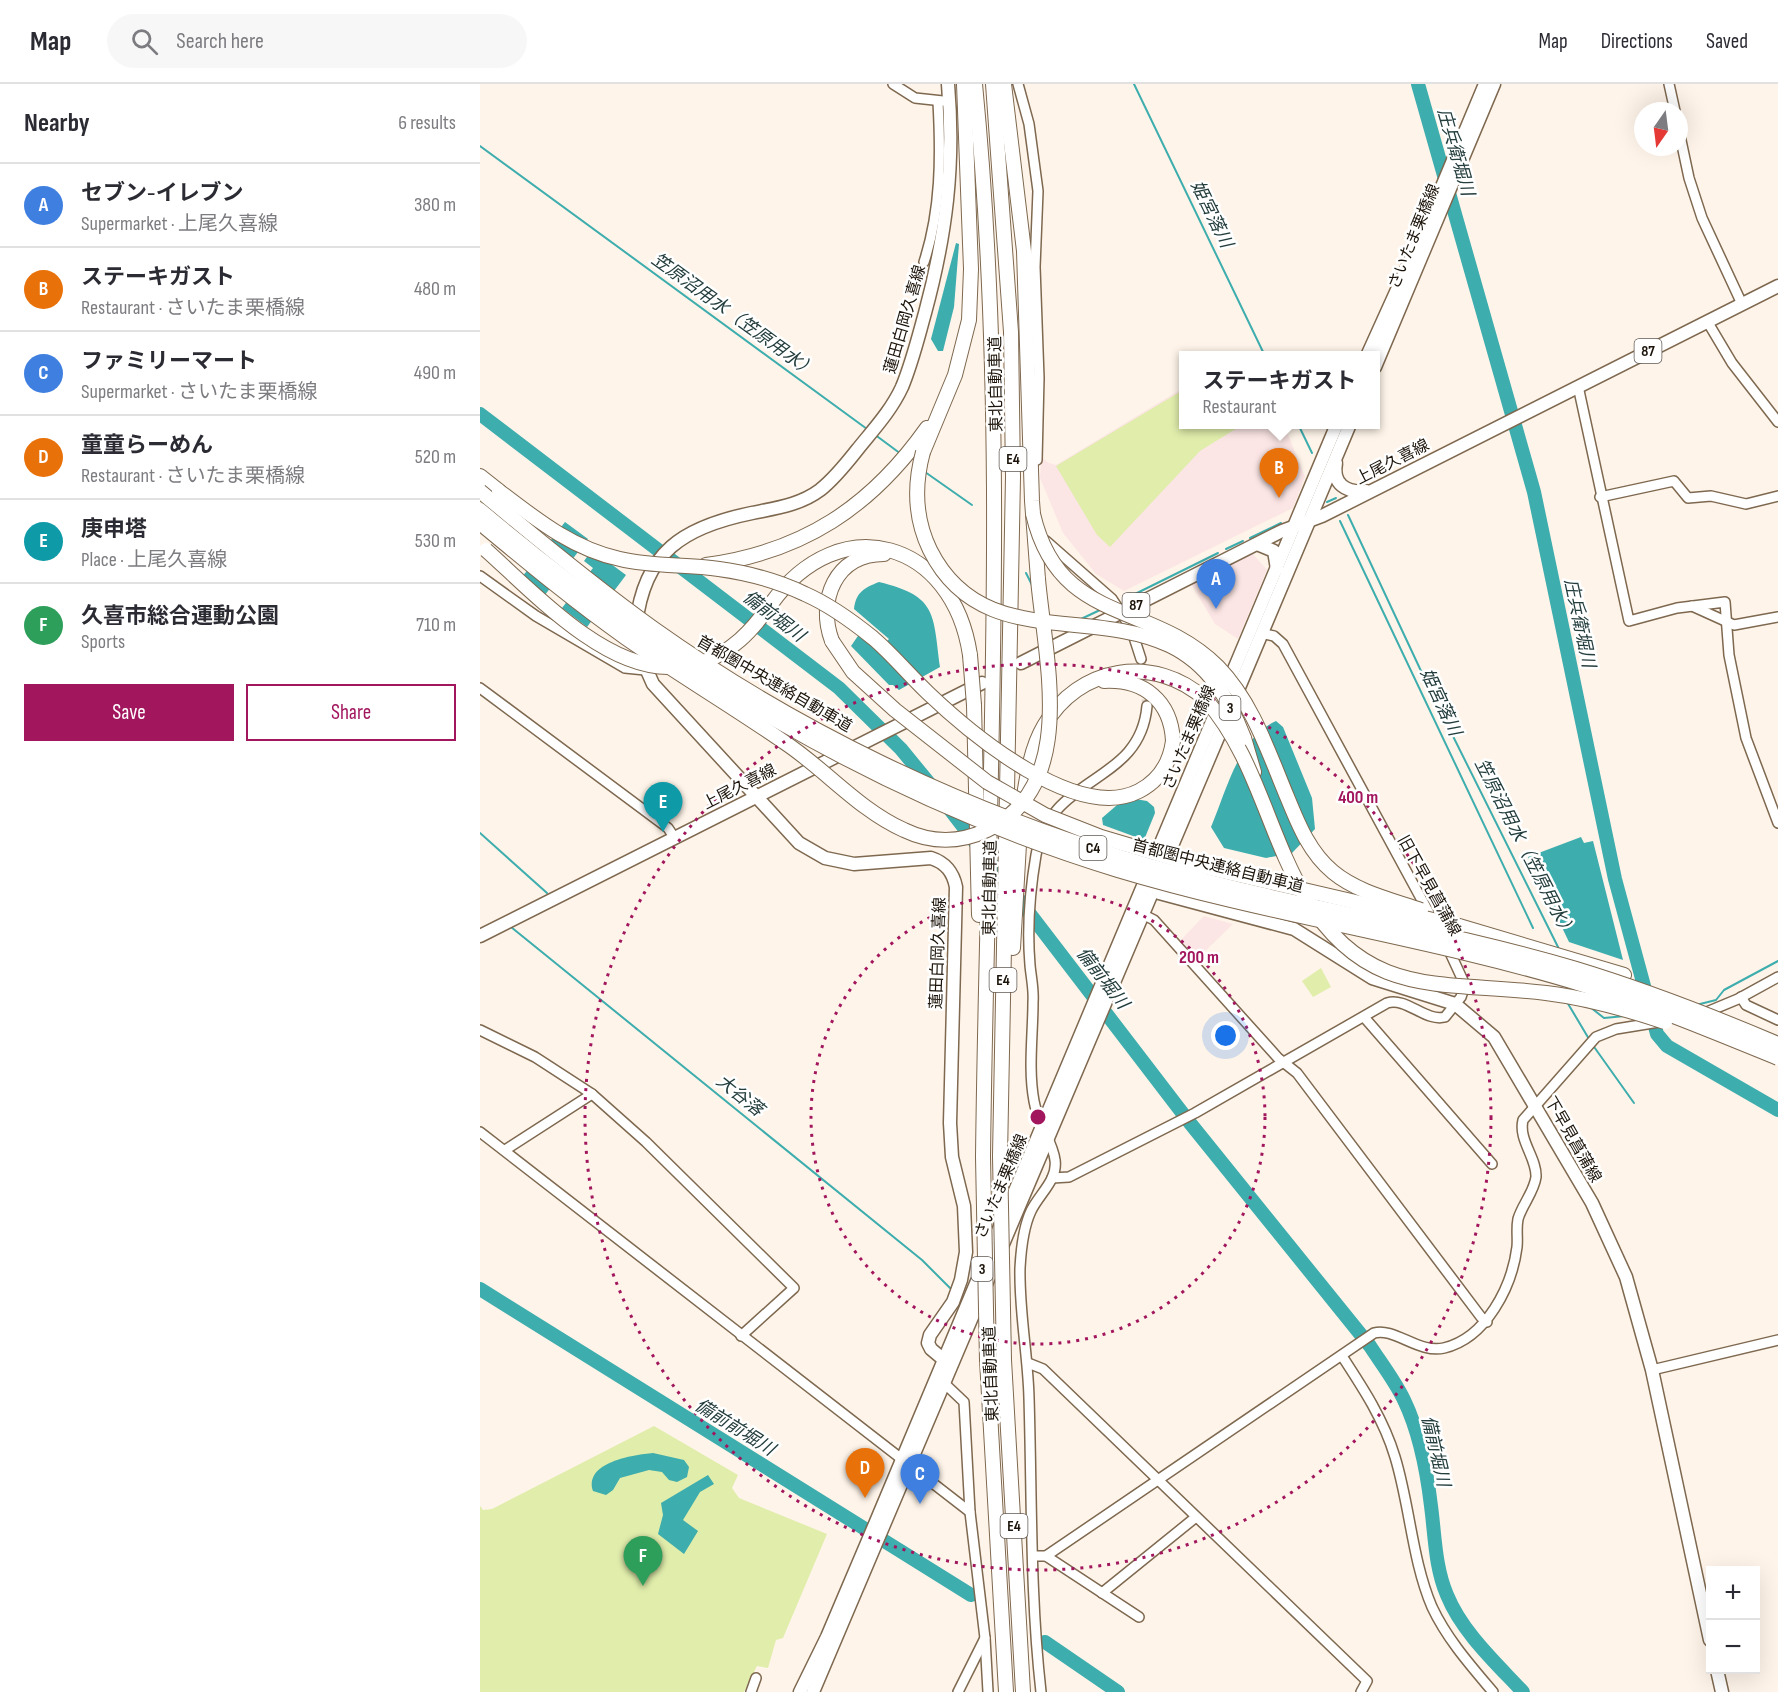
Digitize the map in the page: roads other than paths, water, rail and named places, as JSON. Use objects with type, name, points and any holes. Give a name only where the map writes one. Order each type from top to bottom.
[{"type":"highway","points":[[695,567],[762,554],[811,534],[871,494],[919,449],[943,404],[961,358],[971,300],[964,84]]},
{"type":"highway","name":"東北自動車道","points":[[975,84],[988,271],[995,544],[991,814],[982,900],[980,949],[984,973],[983,1157],[987,1360],[1006,1692]]},
{"type":"highway","name":"東北自動車道","points":[[993,84],[1007,267],[1012,377],[1013,549],[1007,834],[1009,933],[1002,1033],[1000,1156],[1004,1360],[1023,1692]]},
{"type":"highway","points":[[480,523],[624,636],[786,743],[883,818],[919,836],[944,840],[970,837],[1004,821],[1025,801],[1042,770],[1048,742],[1050,705],[1033,514],[1024,251],[1004,84]]},
{"type":"highway","points":[[919,449],[917,498],[922,529],[934,558],[952,581],[976,601],[1004,614],[1036,622],[1140,636],[1169,645],[1193,661],[1214,680],[1229,702],[1244,738],[1265,808]]},
{"type":"highway","points":[[480,476],[543,525],[582,546],[637,563],[731,571],[765,579],[805,594],[830,607],[876,640],[928,693],[979,736],[1032,771],[1068,789],[1097,797],[1134,793],[1145,788],[1168,763],[1173,741],[1166,710],[1151,692],[1140,686],[1108,681],[1091,683],[1077,690]]},
{"type":"highway","name":"首都圏中央連絡自動車道","points":[[480,491],[594,584],[701,660],[820,731],[936,788],[1060,837],[1170,871],[1576,969],[1686,1007],[1778,1044]]},
{"type":"highway","name":"首都圏中央連絡自動車道","points":[[480,510],[586,595],[703,677],[818,744],[935,801],[1059,850],[1157,881],[1581,984],[1693,1023],[1778,1059]]},
{"type":"highway","points":[[1033,514],[1047,556],[1072,585],[1112,609],[1179,638],[1205,656],[1226,676],[1242,699],[1258,730],[1308,843],[1324,864],[1353,884],[1459,926]]},
{"type":"highway","points":[[480,543],[528,587],[598,643],[633,661],[648,665],[681,666],[715,658],[743,639],[789,580],[804,567],[839,550],[880,549],[904,555],[937,578],[952,597],[962,621],[970,655],[982,900]]},
{"type":"highway","points":[[912,561],[879,554],[865,557],[843,569],[830,589],[825,608],[832,641],[853,672],[912,724],[987,782],[1045,815],[1101,837],[1192,864],[1459,926],[1624,975],[1778,1037]]},
{"type":"highway","points":[[1009,933],[1021,816],[1033,753],[1044,726],[1055,710],[1085,683],[1102,676],[1139,671],[1178,681],[1206,700],[1230,731],[1297,883],[1321,921],[1349,950],[1383,971],[1407,980],[1434,985],[1546,993],[1601,1003],[1778,1059]]},
{"type":"main road","name":"蓮田白岡久喜線","points":[[943,1359],[931,1349],[928,1343],[930,1335],[953,1302],[961,1280],[966,1252],[964,1206],[952,1157],[950,1123],[955,880],[948,867],[931,858],[915,857],[864,864],[825,858],[792,837],[653,684],[645,670],[636,627],[638,606],[652,568],[672,544],[698,528],[800,502],[820,490],[854,454],[890,408],[902,388],[914,353],[947,219],[951,152],[944,101],[948,84]]},
{"type":"main road","name":"さいたま栗橋線","points":[[1369,351],[1485,84]]},
{"type":"main road","name":"さいたま栗橋線","points":[[1380,355],[1494,84]]},
{"type":"main road","name":"上尾久喜線","points":[[1022,663],[1778,286]]},
{"type":"main road","name":"さいたま栗橋線","points":[[813,1692],[879,1526],[944,1383],[1335,429]]},
{"type":"main road","name":"さいたま栗橋線","points":[[1106,986],[1142,914],[1147,887],[1262,633],[1348,429]]},
{"type":"main road","points":[[1338,453],[1335,476],[1339,484],[1352,492],[1370,491]]},
{"type":"main road","points":[[1257,544],[1274,552],[1277,557],[1276,573]]},
{"type":"main road","name":"上尾久喜線","points":[[480,936],[755,795],[982,683]]},
{"type":"main road","name":"下早見菖蒲線","points":[[1147,887],[1287,926],[1372,978],[1455,1004],[1478,1021],[1494,1037],[1592,1203],[1626,1277],[1652,1370],[1706,1621]]},
{"type":"main road","name":"さいたま栗橋線","points":[[906,1463],[943,1359],[1045,1135]]},
{"type":"main road","name":"さいたま栗橋線","points":[[800,1692],[871,1545]]},
{"type":"main road","points":[[1718,1674],[1722,1692]]},
{"type":"street","points":[[893,84],[915,98],[944,101],[939,186],[932,236],[924,262]]},
{"type":"street","points":[[1018,84],[1029,124],[1038,191],[1035,267],[1039,378],[1035,513],[1041,532],[1050,546],[1093,580],[1122,612],[1141,659]]},
{"type":"street","points":[[1669,84],[1673,102]]},
{"type":"street","points":[[1684,156],[1702,218],[1742,304]]},
{"type":"street","points":[[1707,321],[1732,363],[1778,422]]},
{"type":"street","points":[[1578,386],[1600,497],[1629,621],[1692,606],[1725,602],[1729,655],[1746,738],[1778,823]]},
{"type":"street","points":[[1600,497],[1674,481],[1688,498],[1711,496],[1746,504],[1778,496]]},
{"type":"street","points":[[480,576],[536,616],[625,668],[645,670]]},
{"type":"street","points":[[1692,606],[1734,625],[1778,617]]},
{"type":"street","name":"旧下早見菖蒲線","points":[[1262,633],[1277,638],[1284,644],[1463,976],[1465,985],[1455,1004]]},
{"type":"street","points":[[480,688],[668,828],[674,837]]},
{"type":"street","points":[[1041,1692],[1036,1639],[1028,1363],[1021,1312],[1020,1265],[1023,1238],[1034,1206],[1052,1178],[1055,1160],[1032,1093],[1034,999],[1030,954],[1033,871],[1040,839],[1055,812],[1077,790],[1129,754],[1143,727],[1146,706]]},
{"type":"street","points":[[1142,914],[1154,920],[1283,1063],[1297,1073],[1487,1322]]},
{"type":"street","points":[[1046,1556],[1374,1333],[1384,1332],[1420,1347],[1442,1349],[1456,1344],[1487,1322],[1514,1260],[1518,1221],[1535,1181],[1535,1171],[1522,1124],[1535,1105],[1596,1037],[1616,1029],[1696,1015],[1741,997],[1778,977]]},
{"type":"street","points":[[1741,997],[1746,1005],[1778,1020]]},
{"type":"street","points":[[1052,1178],[1069,1177],[1174,1124],[1394,1002],[1443,1018],[1455,1004]]},
{"type":"street","points":[[1364,1017],[1492,1164]]},
{"type":"street","points":[[480,1030],[535,1057],[589,1092],[646,1142],[794,1288],[741,1336]]},
{"type":"street","points":[[503,1149],[589,1092]]},
{"type":"street","points":[[480,1132],[970,1512]]},
{"type":"street","points":[[1652,1370],[1778,1340]]},
{"type":"street","points":[[1345,1354],[1390,1441],[1424,1582],[1433,1608],[1450,1639],[1493,1692]]},
{"type":"street","points":[[1028,1363],[1042,1369],[1367,1681],[1361,1692]]},
{"type":"street","points":[[944,1383],[964,1402],[970,1512],[985,1638],[988,1692]]},
{"type":"street","points":[[1102,1593],[1196,1517]]},
{"type":"street","points":[[1034,1556],[1046,1556],[1139,1617]]},
{"type":"street","points":[[958,1692],[985,1638]]},
{"type":"street","points":[[751,1692],[756,1678]]},
{"type":"water","points":[[956,243],[959,244],[954,307],[943,351],[938,351],[931,339]]},
{"type":"water","points":[[565,522],[588,539],[538,604],[515,586]]},
{"type":"water","points":[[592,550],[626,575],[587,627],[562,608],[593,568],[584,561]]},
{"type":"water","points":[[879,582],[898,587],[922,601],[929,610],[936,633],[940,667],[899,690],[889,685],[851,646],[860,633],[879,649],[889,639],[854,609],[862,591]]},
{"type":"water","points":[[1276,721],[1283,727],[1312,798],[1315,829],[1292,853],[1266,858],[1224,848],[1211,827],[1228,783],[1243,753],[1263,729]]},
{"type":"water","points":[[1124,799],[1147,801],[1154,807],[1155,813],[1144,840],[1103,825],[1102,818]]},
{"type":"water","points":[[1581,837],[1584,843],[1593,841],[1623,960],[1569,942],[1528,857]]},
{"type":"water","points":[[653,1453],[684,1460],[689,1467],[687,1477],[677,1482],[669,1480],[662,1472],[649,1470],[620,1478],[613,1490],[606,1495],[593,1491],[592,1481],[603,1467],[623,1458]]},
{"type":"water","points":[[708,1475],[714,1484],[700,1492],[683,1520],[698,1531],[684,1554],[658,1534],[663,1515],[661,1503]]},
{"type":"waterway","name":"姫宮落川","points":[[1134,84],[1263,351]]},
{"type":"waterway","name":"庄兵衛堀川","points":[[1418,84],[1534,492],[1615,879],[1657,1034],[1667,1046],[1778,1110]]},
{"type":"waterway","name":"笠原沼用水（笠原用水）","points":[[480,146],[867,429]]},
{"type":"waterway","name":"備前堀川","points":[[480,414],[839,688],[901,749],[933,788]]},
{"type":"waterway","name":"姫宮落川","points":[[1300,429],[1312,453]]},
{"type":"waterway","name":"笠原沼用水（笠原用水）","points":[[874,434],[901,454]]},
{"type":"waterway","name":"笠原沼用水（笠原用水）","points":[[925,472],[972,505]]},
{"type":"waterway","name":"笠原沼用水（笠原用水）","points":[[1327,502],[1336,498]]},
{"type":"waterway","name":"笠原沼用水（笠原用水）","points":[[1348,515],[1429,688],[1559,949]]},
{"type":"waterway","name":"姫宮落川","points":[[1340,521],[1533,928]]},
{"type":"waterway","name":"笠原沼用水（笠原用水）","points":[[1250,538],[1281,523]]},
{"type":"waterway","name":"笠原沼用水（笠原用水）","points":[[1226,549],[1243,541]]},
{"type":"waterway","name":"笠原沼用水（笠原用水）","points":[[1129,597],[1218,553]]},
{"type":"waterway","name":"笠原沼用水（笠原用水）","points":[[1026,573],[1033,587]]},
{"type":"waterway","name":"笠原沼用水（笠原用水）","points":[[1081,619],[1100,610]]},
{"type":"waterway","name":"備前堀川","points":[[945,803],[1190,1123],[1370,1346],[1392,1379],[1409,1412],[1422,1452],[1438,1562],[1447,1595],[1461,1622],[1523,1692]]},
{"type":"waterway","points":[[480,833],[547,893]]},
{"type":"waterway","name":"大谷落","points":[[511,927],[922,1260],[950,1288]]},
{"type":"waterway","name":"笠原沼用水（笠原用水）","points":[[1696,1005],[1716,1000],[1724,990],[1778,961]]},
{"type":"waterway","name":"姫宮落川","points":[[1567,1002],[1589,1039]]},
{"type":"waterway","name":"笠原沼用水（笠原用水）","points":[[1590,1007],[1604,1018],[1625,1016]]},
{"type":"waterway","name":"姫宮落川","points":[[1592,1044],[1634,1103]]},
{"type":"waterway","name":"備前前堀川","points":[[480,1289],[971,1595]]},
{"type":"waterway","name":"備前前堀川","points":[[1045,1642],[1118,1692]]},
{"type":"tunnel","points":[[1141,659],[1147,706]]},
{"type":"place","name":"ステーキガスト","points":[[1279,498]]},
{"type":"place","name":"セブン-イレブン","points":[[1216,609]]},
{"type":"place","name":"庚申塔","points":[[663,832]]},
{"type":"place","name":"童童らーめん","points":[[865,1498]]},
{"type":"place","name":"ファミリーマート","points":[[920,1504]]},
{"type":"place","name":"久喜市総合運動公園","points":[[643,1586]]}]
